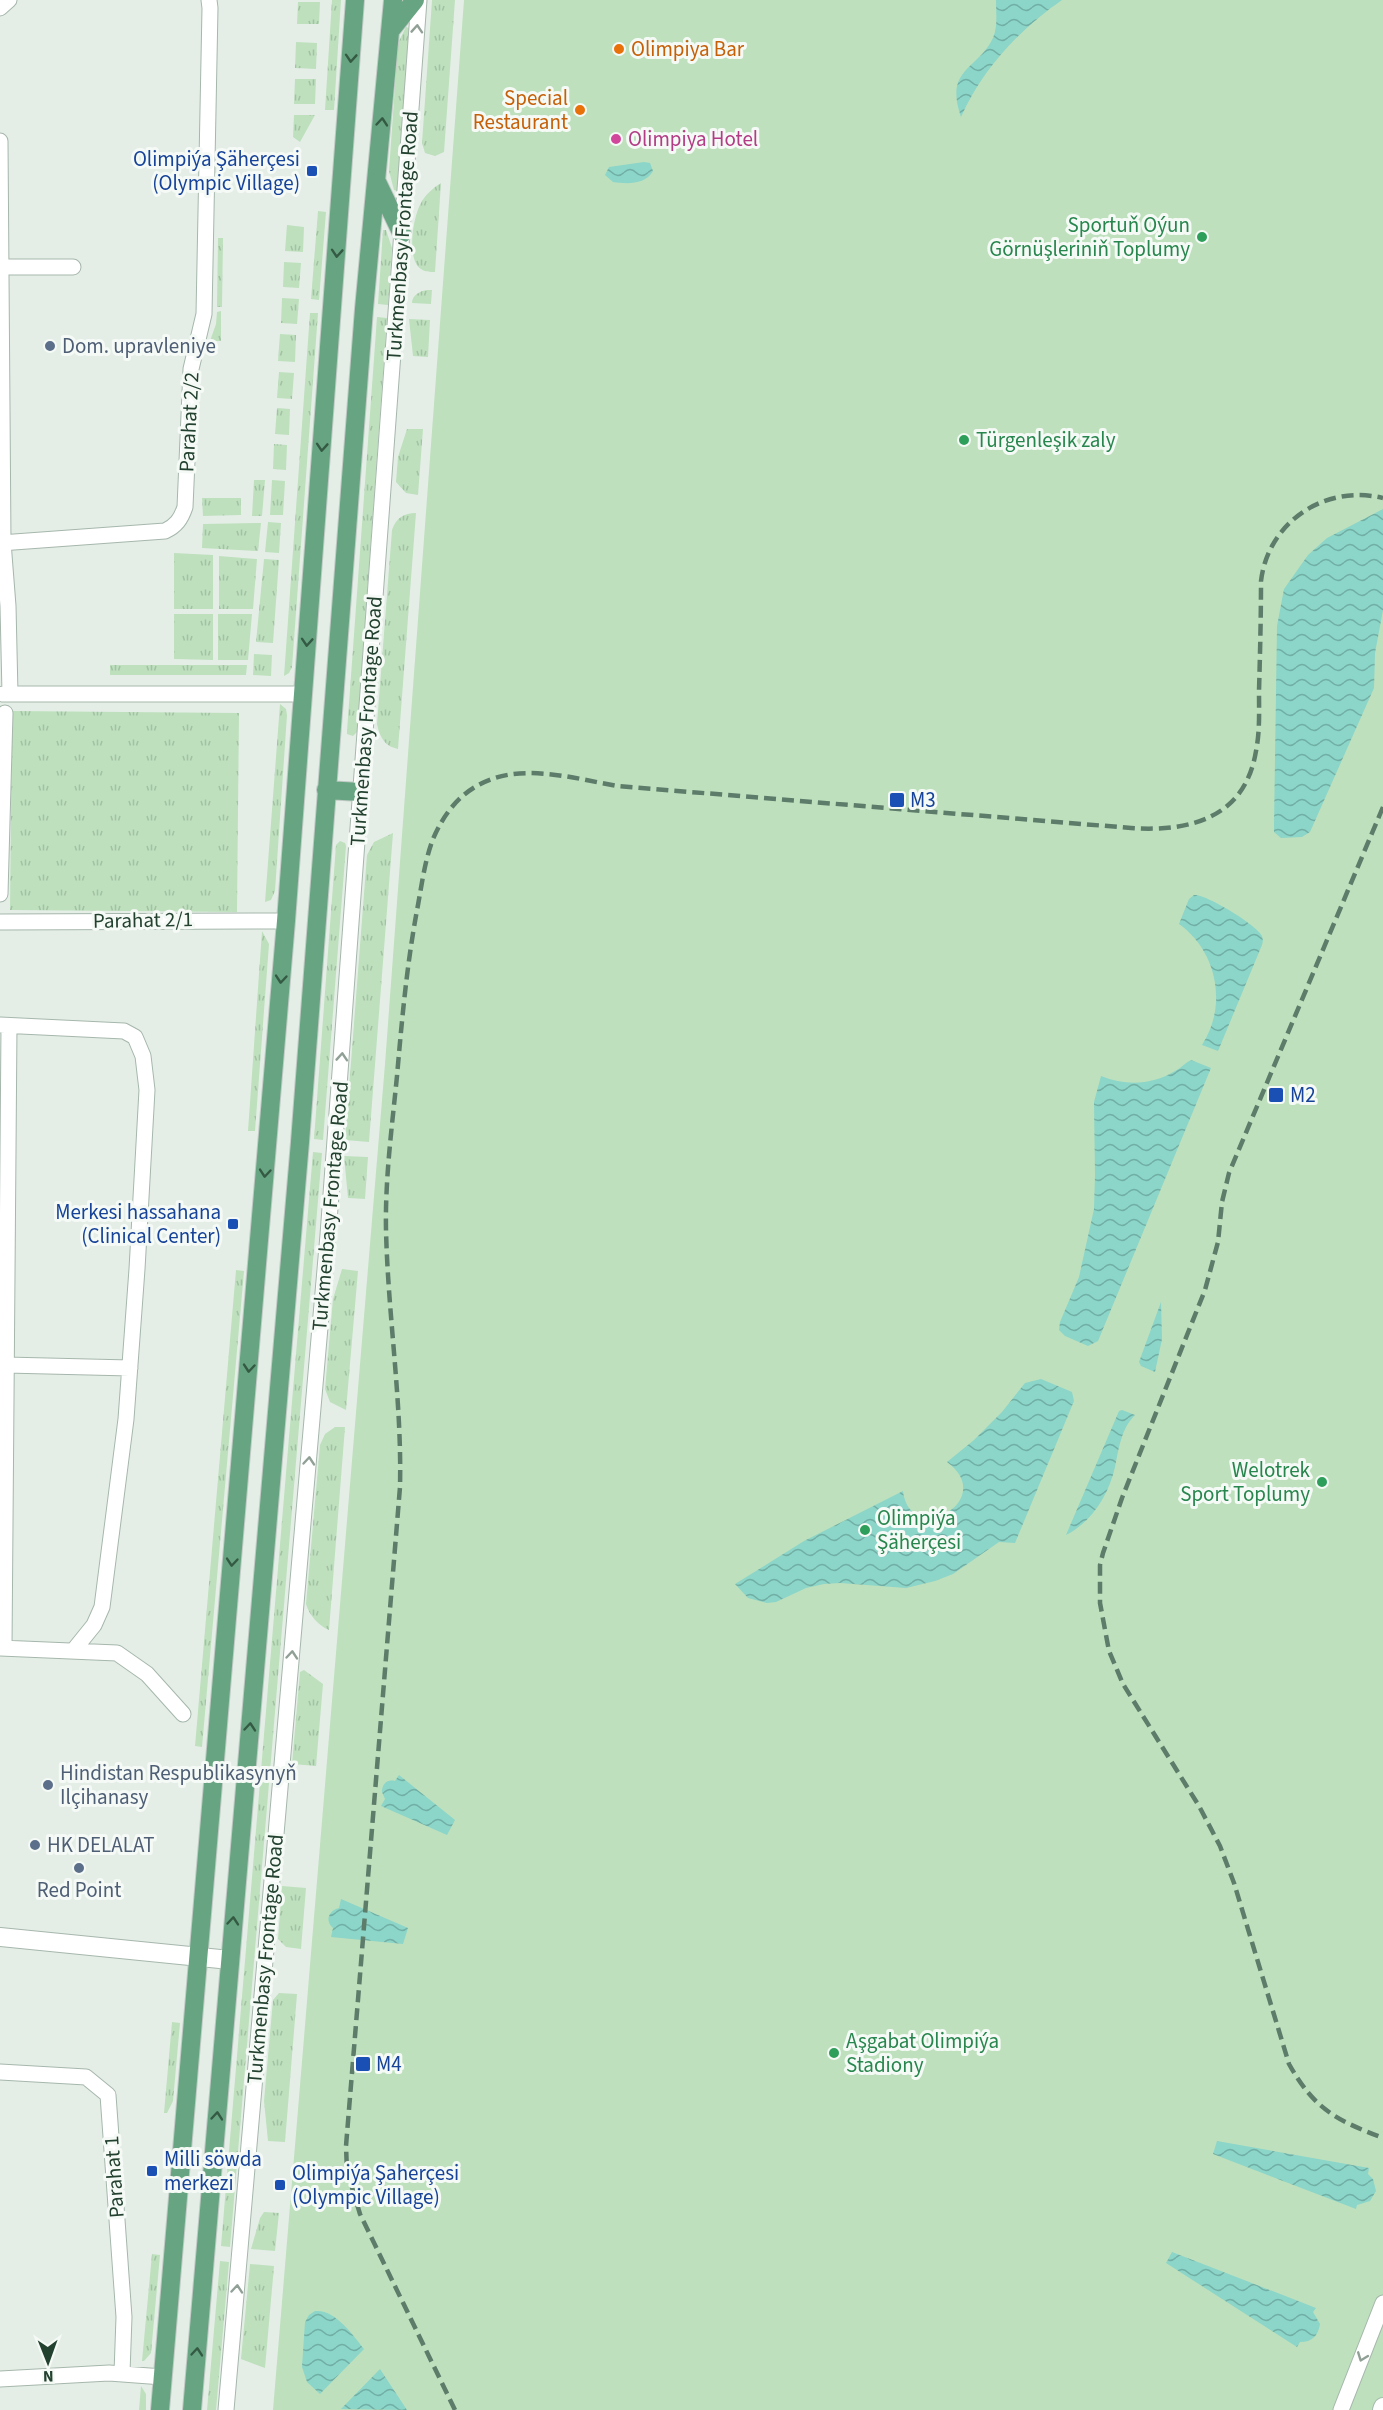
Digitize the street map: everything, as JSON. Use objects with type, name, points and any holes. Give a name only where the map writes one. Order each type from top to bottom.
[{"type":"main road","points":[[160,2410],[286,921],[355,0]]},
{"type":"main road","points":[[192,2410],[299,1154],[364,309],[393,0]]},
{"type":"main road","points":[[390,31],[417,0]]},
{"type":"main road","points":[[376,180],[402,234]]},
{"type":"main road","points":[[326,790],[360,792]]},
{"type":"street","points":[[0,8],[9,0]]},
{"type":"street","name":"Parahat 2/2","points":[[1,542],[165,531],[181,519],[185,507],[191,369],[204,314],[209,0]]},
{"type":"street","name":"Turkmenbasy Frontage Road","points":[[226,2410],[327,1246],[402,234],[417,0]]},
{"type":"street","points":[[0,141],[1,542],[8,606],[5,694],[303,694]]},
{"type":"street","points":[[2,267],[72,267]]},
{"type":"street","points":[[0,894],[5,712]]},
{"type":"street","name":"Parahat 2/1","points":[[0,922],[286,921]]},
{"type":"street","points":[[73,1650],[94,1625],[102,1607],[126,1419],[147,1090],[143,1056],[135,1037],[124,1031],[5,1026],[6,1365],[2,1648],[117,1653],[147,1674],[183,1714]]},
{"type":"street","points":[[6,1365],[130,1368]]},
{"type":"street","points":[[0,1936],[230,1960]]},
{"type":"street","name":"Parahat 1","points":[[0,2072],[86,2077],[108,2096],[124,2317],[122,2373]]},
{"type":"street","points":[[1341,2410],[1383,2303]]},
{"type":"street","points":[[0,2379],[122,2373],[163,2377]]},
{"type":"green space","points":[[332,0],[341,0],[334,110],[325,110]]},
{"type":"green space","points":[[432,0],[455,0],[444,152],[435,156],[425,153],[422,143]]},
{"type":"green space","name":"Olimpiýa Şäherçesi","points":[[464,0],[1383,0],[1383,2410],[273,2410],[385,1064]]},
{"type":"green space","points":[[298,2],[320,2],[319,24],[297,24]]},
{"type":"green space","points":[[406,27],[409,28],[397,191],[394,190],[389,171],[398,43]]},
{"type":"green space","points":[[296,42],[317,43],[316,69],[295,68]]},
{"type":"green space","points":[[295,79],[316,79],[315,104],[294,104]]},
{"type":"green space","points":[[294,115],[315,115],[300,142],[293,137]]},
{"type":"green space","points":[[441,183],[435,272],[428,272],[416,264],[412,238],[418,209],[430,192]]},
{"type":"green space","points":[[318,211],[326,212],[319,300],[311,299]]},
{"type":"green space","points":[[287,225],[304,227],[303,252],[285,251]]},
{"type":"green space","points":[[383,230],[386,230],[392,248],[388,305],[378,304]]},
{"type":"green space","points":[[218,238],[223,238],[222,307],[217,307]]},
{"type":"green space","points":[[284,262],[301,263],[299,288],[283,287]]},
{"type":"green space","points":[[432,290],[431,304],[412,303],[417,294]]},
{"type":"green space","points":[[282,298],[299,299],[297,324],[281,323]]},
{"type":"green space","points":[[221,311],[221,341],[210,341],[216,324],[217,312]]},
{"type":"green space","points":[[310,313],[318,313],[292,667],[284,676]]},
{"type":"green space","points":[[377,317],[387,318],[357,732],[353,736],[347,734],[347,731]]},
{"type":"green space","points":[[409,319],[430,320],[428,357],[413,356]]},
{"type":"green space","points":[[280,334],[296,335],[295,362],[278,361]]},
{"type":"green space","points":[[279,372],[294,373],[292,399],[277,398]]},
{"type":"green space","points":[[277,408],[290,409],[289,435],[275,434]]},
{"type":"green space","points":[[407,429],[423,429],[418,495],[406,493],[396,482],[398,457]]},
{"type":"green space","points":[[274,444],[287,445],[286,470],[273,469]]},
{"type":"green space","points":[[254,480],[265,480],[262,516],[252,516]]},
{"type":"green space","points":[[272,480],[285,481],[283,515],[270,515]]},
{"type":"green space","points":[[202,498],[241,498],[241,515],[203,516]]},
{"type":"green space","points":[[416,513],[398,749],[389,746],[383,740],[377,724],[392,530],[401,517]]},
{"type":"green space","points":[[268,522],[281,523],[279,553],[265,552]]},
{"type":"green space","points":[[261,523],[258,551],[202,548],[203,524]]},
{"type":"green space","points":[[174,553],[213,555],[213,609],[174,609]]},
{"type":"green space","points":[[219,556],[257,559],[253,609],[219,609]]},
{"type":"green space","points":[[264,559],[279,560],[273,643],[256,642]]},
{"type":"green space","points":[[174,614],[213,614],[213,660],[174,659]]},
{"type":"green space","points":[[218,614],[252,614],[248,660],[218,660]]},
{"type":"green space","points":[[254,654],[272,655],[271,676],[253,675]]},
{"type":"green space","points":[[110,665],[247,665],[246,675],[110,675]]},
{"type":"green space","points":[[280,704],[286,709],[287,715],[275,891],[271,900],[265,902]]},
{"type":"green space","points":[[12,711],[239,713],[237,912],[10,910]]},
{"type":"green space","points":[[393,833],[369,1142],[345,1140],[367,855],[374,842]]},
{"type":"green space","points":[[340,841],[346,846],[323,1140],[314,1139],[336,845]]},
{"type":"green space","points":[[262,931],[269,944],[255,1131],[248,1131]]},
{"type":"green space","points":[[313,1152],[322,1153],[230,2247],[221,2246]]},
{"type":"green space","points":[[344,1156],[368,1157],[365,1199],[348,1198]]},
{"type":"green space","points":[[342,1269],[358,1271],[346,1410],[330,1402],[325,1389],[333,1299]]},
{"type":"green space","points":[[236,1270],[244,1271],[202,1747],[195,1746]]},
{"type":"green space","points":[[335,1427],[345,1427],[329,1630],[315,1620],[306,1604],[320,1445],[325,1434]]},
{"type":"green space","points":[[304,1670],[323,1684],[316,1766],[292,1764],[300,1672]]},
{"type":"green space","points":[[282,1886],[306,1888],[301,1949],[286,1947],[278,1939]]},
{"type":"green space","points":[[279,1993],[297,1994],[285,2142],[268,2141],[264,2101],[273,2000]]},
{"type":"green space","points":[[172,2022],[180,2023],[173,2101],[167,2113],[164,2113]]},
{"type":"green space","points":[[264,2212],[279,2213],[275,2251],[251,2249]]},
{"type":"green space","points":[[152,2254],[160,2255],[151,2353],[142,2361]]},
{"type":"green space","points":[[220,2261],[229,2262],[216,2410],[207,2410]]},
{"type":"green space","points":[[250,2264],[274,2266],[265,2368],[241,2359]]},
{"type":"green space","points":[[141,2386],[146,2394],[146,2410],[139,2410]]},
{"type":"water","points":[[996,0],[1062,0],[1017,37],[991,66],[961,117],[957,88],[965,71],[987,49],[993,38],[996,24]]},
{"type":"water","points":[[650,163],[653,171],[650,176],[641,181],[613,182],[605,175],[609,167]]},
{"type":"water","points":[[1383,509],[1383,610],[1375,653],[1374,688],[1310,832],[1302,837],[1281,838],[1274,832],[1274,826],[1277,626],[1284,589],[1308,555],[1327,538]]},
{"type":"water","points":[[1194,895],[1209,899],[1231,911],[1251,925],[1263,938],[1218,1051],[1202,1045],[1215,1013],[1216,996],[1210,964],[1192,935],[1179,924],[1189,899]]},
{"type":"water","points":[[1191,1060],[1211,1068],[1098,1341],[1088,1346],[1065,1336],[1059,1330],[1060,1322],[1079,1277],[1094,1209],[1094,1102],[1101,1076],[1129,1083],[1148,1081],[1166,1076]]},
{"type":"water","points":[[1161,1302],[1162,1339],[1155,1372],[1141,1366],[1139,1362]]},
{"type":"water","points":[[1041,1379],[1072,1392],[1074,1401],[1015,1543],[999,1542],[953,1574],[906,1588],[824,1584],[806,1588],[776,1602],[767,1603],[748,1598],[735,1584],[804,1541],[903,1491],[909,1508],[920,1516],[934,1517],[947,1512],[958,1503],[963,1491],[960,1477],[947,1462],[974,1440],[1002,1412],[1025,1383]]},
{"type":"water","points":[[1119,1411],[1135,1415],[1130,1420],[1119,1446],[1112,1477],[1104,1497],[1084,1523],[1066,1535]]},
{"type":"water","points":[[399,1775],[455,1820],[447,1835],[381,1806],[385,1799],[382,1792],[384,1784],[387,1781],[395,1781]]},
{"type":"water","points":[[341,1899],[408,1928],[403,1944],[331,1937],[333,1928],[328,1919],[332,1911],[339,1908]]},
{"type":"water","points":[[1217,2141],[1369,2168],[1368,2174],[1373,2179],[1376,2191],[1370,2201],[1357,2205],[1356,2209],[1213,2154]]},
{"type":"water","points":[[1172,2252],[1316,2308],[1313,2312],[1320,2324],[1318,2332],[1314,2338],[1300,2342],[1297,2347],[1166,2263]]},
{"type":"water","points":[[315,2311],[322,2311],[336,2318],[364,2349],[320,2394],[307,2382],[302,2367],[305,2322]]},
{"type":"water","points":[[380,2369],[407,2410],[341,2409]]},
{"type":"railway","points":[[455,2410],[360,2214],[347,2171],[346,2146],[400,1487],[399,1423],[386,1230],[388,1172],[411,948],[426,863],[437,831],[455,803],[475,787],[491,779],[527,773],[563,776],[617,786],[1131,828],[1153,829],[1194,823],[1212,816],[1227,806],[1240,792],[1250,774],[1259,728],[1261,581],[1266,560],[1275,541],[1287,525],[1303,512],[1321,503],[1340,497],[1361,495],[1383,498]]},
{"type":"railway","points":[[1383,807],[1229,1173],[1222,1202],[1218,1242],[1205,1290],[1122,1498],[1100,1565],[1100,1603],[1109,1651],[1123,1684],[1199,1806],[1220,1846],[1234,1883],[1289,2064],[1308,2092],[1328,2111],[1339,2119],[1383,2138]]},
{"type":"place","name":"Olimpiya Bar","points":[[619,49]]},
{"type":"place","name":"Special Restaurant","points":[[580,110]]},
{"type":"place","name":"Olimpiya Hotel","points":[[616,139]]},
{"type":"place","name":"Olimpiýa Şäherçesi (Olympic Village)","points":[[312,171]]},
{"type":"place","name":"Sportuň Oýun Görnüşleriniň Toplumy","points":[[1202,237]]},
{"type":"place","name":"Dom. upravleniye","points":[[50,346]]},
{"type":"place","name":"Türgenleşik zaly","points":[[964,440]]},
{"type":"place","name":"M3","points":[[897,800]]},
{"type":"place","name":"M2","points":[[1276,1095]]},
{"type":"place","name":"Merkesi hassahana (Clinical Center)","points":[[233,1224]]},
{"type":"place","name":"Welotrek Sport Toplumy","points":[[1322,1482]]},
{"type":"place","name":"Olimpiýa Şäherçesi","points":[[865,1530]]},
{"type":"place","name":"Hindistan Respublikasynyň Ilçihanasy","points":[[48,1785]]},
{"type":"place","name":"HK DELALAT","points":[[35,1845]]},
{"type":"place","name":"Red Point","points":[[79,1868]]},
{"type":"place","name":"Aşgabat Olimpiýa Stadiony","points":[[834,2053]]},
{"type":"place","name":"M4","points":[[363,2064]]},
{"type":"place","name":"Milli söwda merkezi","points":[[152,2171]]},
{"type":"place","name":"Olimpiýa Şaherçesi (Olympic Village)","points":[[280,2185]]}]
